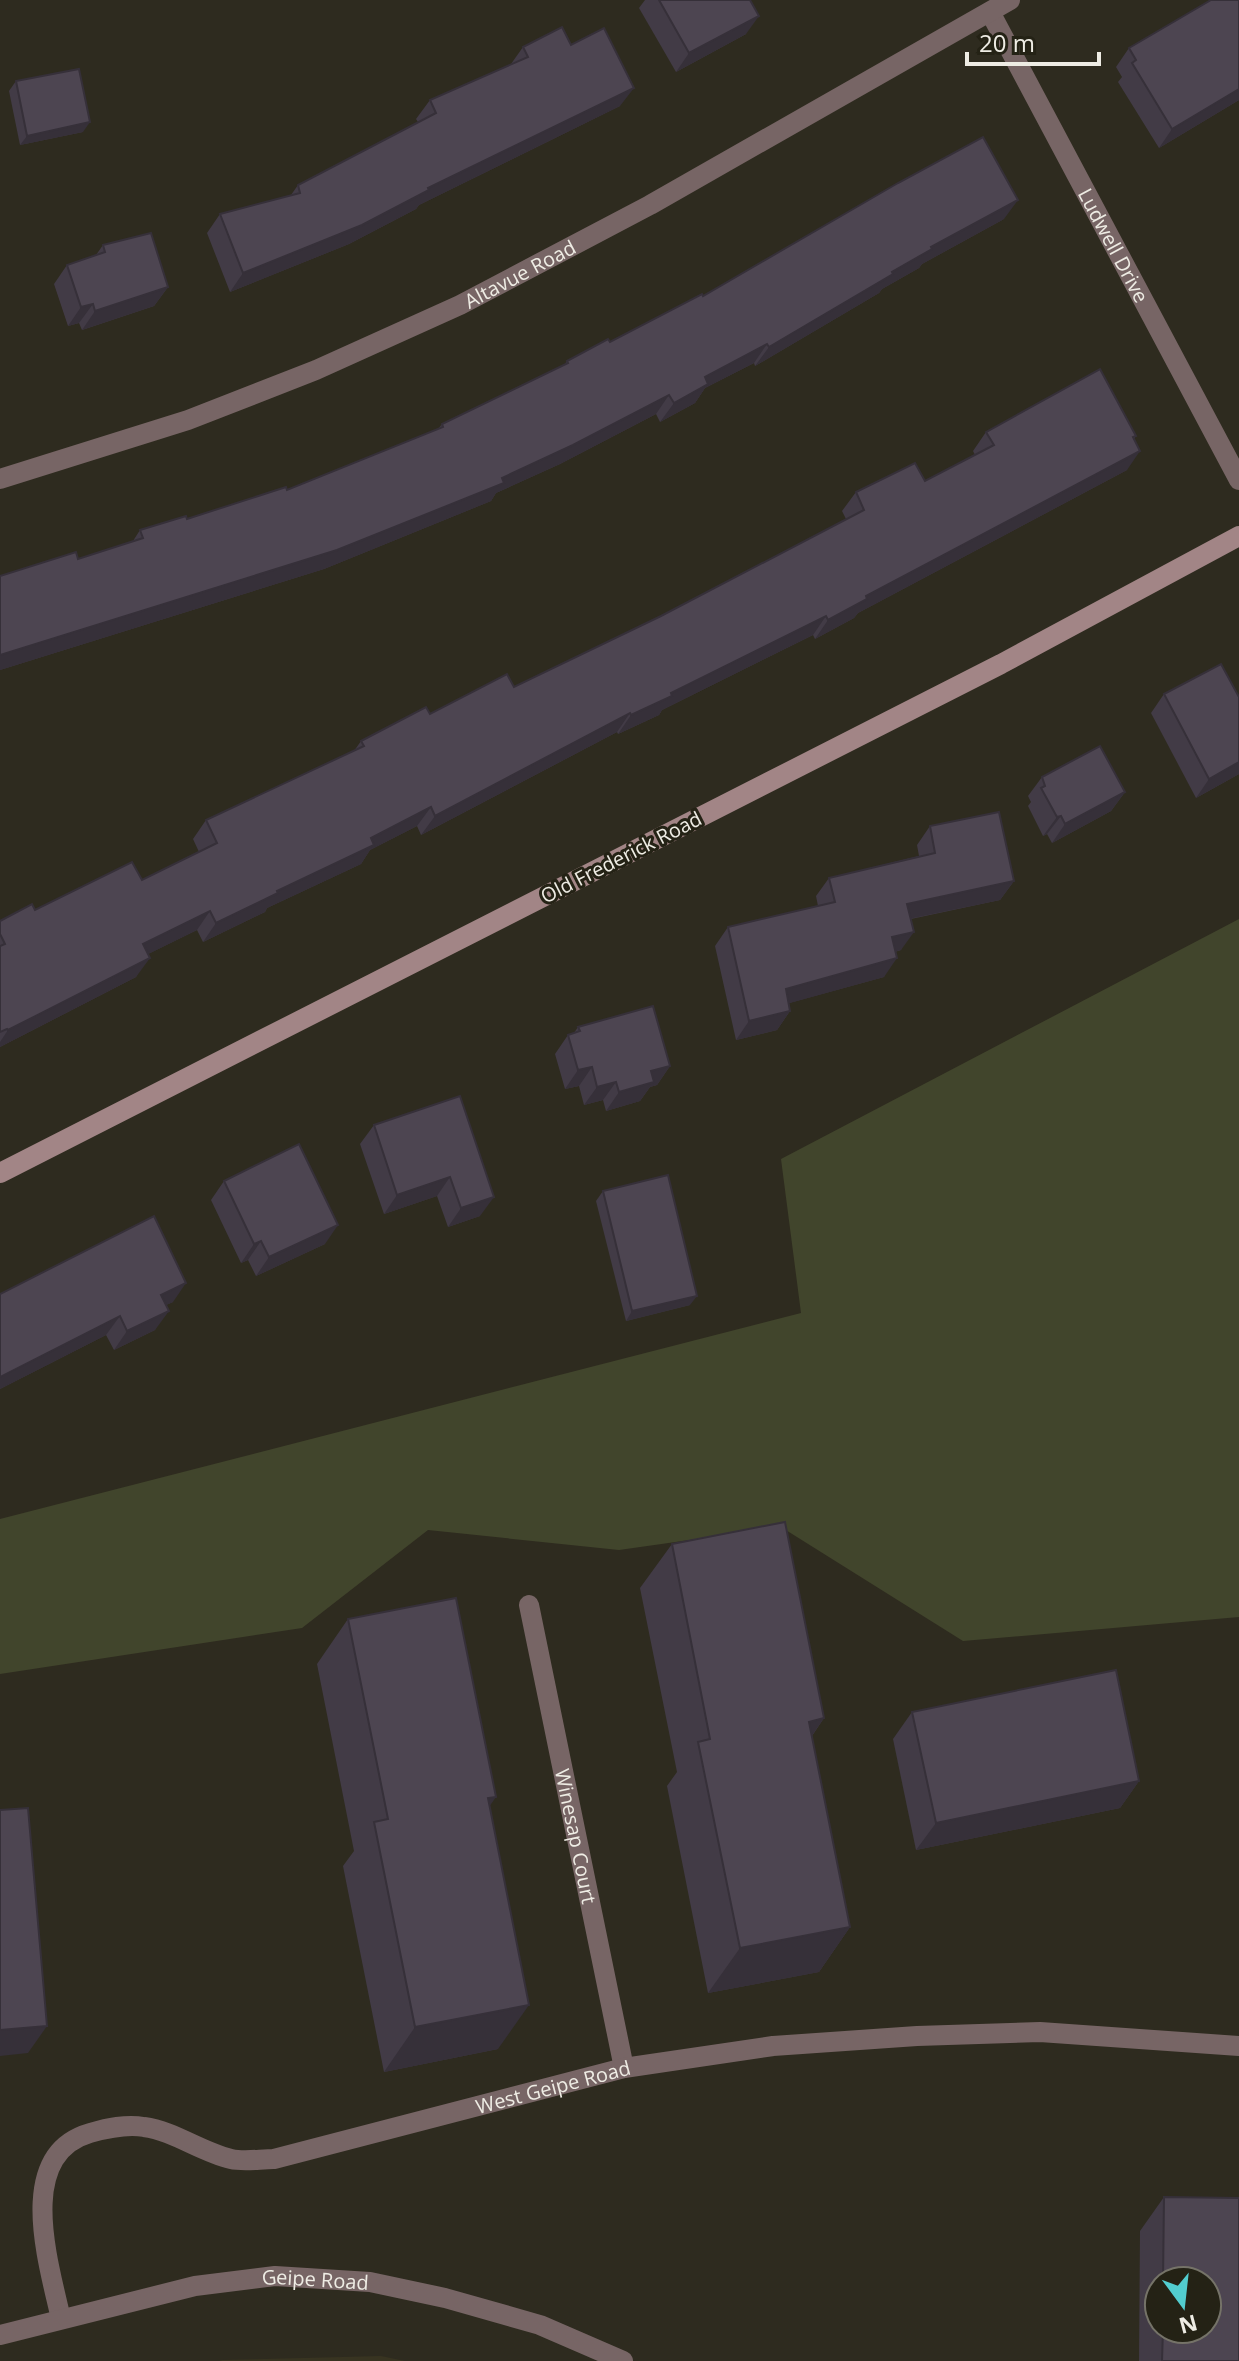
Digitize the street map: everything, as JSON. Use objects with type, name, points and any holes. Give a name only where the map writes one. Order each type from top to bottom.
[{"type":"street","name":"Altavue Road","points":[[0,479],[188,420],[316,370],[460,305],[650,205],[1010,0]]},
{"type":"street","name":"Ludwell Drive","points":[[990,12],[1239,480]]},
{"type":"street","name":"Old Frederick Road","points":[[0,1173],[1001,664],[1239,536]]},
{"type":"street","name":"Winesap Court","points":[[529,1605],[624,2068]]},
{"type":"street","name":"West Geipe Road","points":[[61,2319],[45,2244],[42,2208],[44,2181],[58,2154],[82,2135],[113,2126],[145,2127],[232,2159],[274,2159],[624,2068],[773,2046],[1040,2032],[1239,2046]]},
{"type":"street","name":"Geipe Road","points":[[0,2335],[195,2286],[275,2276],[370,2282],[445,2298],[540,2325],[623,2361]]},
{"type":"shaded area","points":[[381,2356],[405,2361],[219,2361],[222,2360]]},
{"type":"green space","points":[[1239,919],[1239,1617],[963,1641],[781,1527],[619,1550],[428,1530],[302,1628],[0,1674],[0,1519],[801,1313],[781,1159]]},
{"type":"building","points":[[659,0],[750,0],[759,16],[689,53]]},
{"type":"building","points":[[1211,0],[1239,0],[1239,89],[1172,129],[1132,63],[1136,60],[1129,48]]},
{"type":"building","points":[[562,27],[571,45],[604,28],[634,88],[428,188],[362,225],[243,273],[220,214],[300,193],[298,185],[436,113],[430,100],[528,57],[523,47]]},
{"type":"building","points":[[79,69],[90,122],[27,136],[16,81]]},
{"type":"building","points":[[983,137],[1018,200],[931,247],[893,274],[769,347],[767,344],[705,377],[708,384],[674,403],[669,395],[502,478],[504,483],[337,550],[0,655],[0,576],[76,552],[78,559],[143,538],[140,530],[186,516],[187,519],[286,487],[287,490],[443,427],[442,424],[568,363],[608,339],[610,342],[703,296]]},
{"type":"building","points":[[151,233],[168,287],[95,311],[93,304],[81,307],[67,265],[105,252],[103,245]]},
{"type":"building","points":[[1100,369],[1136,436],[1133,437],[1140,451],[866,596],[867,599],[828,620],[826,616],[671,693],[672,696],[630,713],[435,816],[431,807],[371,838],[374,845],[216,923],[210,911],[143,944],[150,958],[0,1032],[0,946],[5,944],[0,934],[0,921],[32,904],[35,910],[132,862],[142,880],[217,843],[206,820],[364,746],[361,741],[426,707],[430,714],[507,674],[514,687],[661,616],[864,510],[856,492],[915,463],[925,481],[994,445],[986,432]]},
{"type":"building","points":[[1221,664],[1239,697],[1239,762],[1209,779],[1164,694]]},
{"type":"building","points":[[1100,746],[1125,792],[1065,824],[1061,816],[1057,817],[1041,788],[1045,786],[1042,777]]},
{"type":"building","points":[[999,812],[1014,881],[907,904],[914,932],[892,937],[897,958],[786,989],[790,1011],[749,1021],[728,927],[835,902],[829,878],[935,853],[930,826]]},
{"type":"building","points":[[653,1006],[670,1066],[651,1071],[654,1082],[619,1092],[616,1082],[597,1087],[592,1067],[578,1070],[568,1035],[580,1031],[578,1027]]},
{"type":"building","points":[[460,1096],[494,1197],[461,1208],[450,1177],[397,1195],[374,1125]]},
{"type":"building","points":[[299,1144],[338,1225],[269,1257],[261,1241],[254,1244],[224,1181]]},
{"type":"building","points":[[668,1175],[697,1296],[632,1311],[603,1191]]},
{"type":"building","points":[[154,1216],[186,1283],[161,1295],[169,1311],[127,1331],[120,1316],[0,1377],[0,1294]]},
{"type":"building","points":[[785,1522],[824,1718],[809,1722],[850,1927],[740,1948],[698,1742],[710,1739],[672,1544]]},
{"type":"building","points":[[456,1598],[496,1797],[488,1798],[529,2005],[415,2027],[374,1822],[388,1819],[348,1619]]},
{"type":"building","points":[[1116,1670],[1139,1781],[936,1823],[912,1712]]},
{"type":"building","points":[[28,1808],[47,2026],[0,2030],[0,1810]]},
{"type":"building","points":[[1164,2197],[1239,2198],[1239,2361],[1162,2361],[1162,2345],[1223,2345],[1223,2265],[1163,2265]]}]
